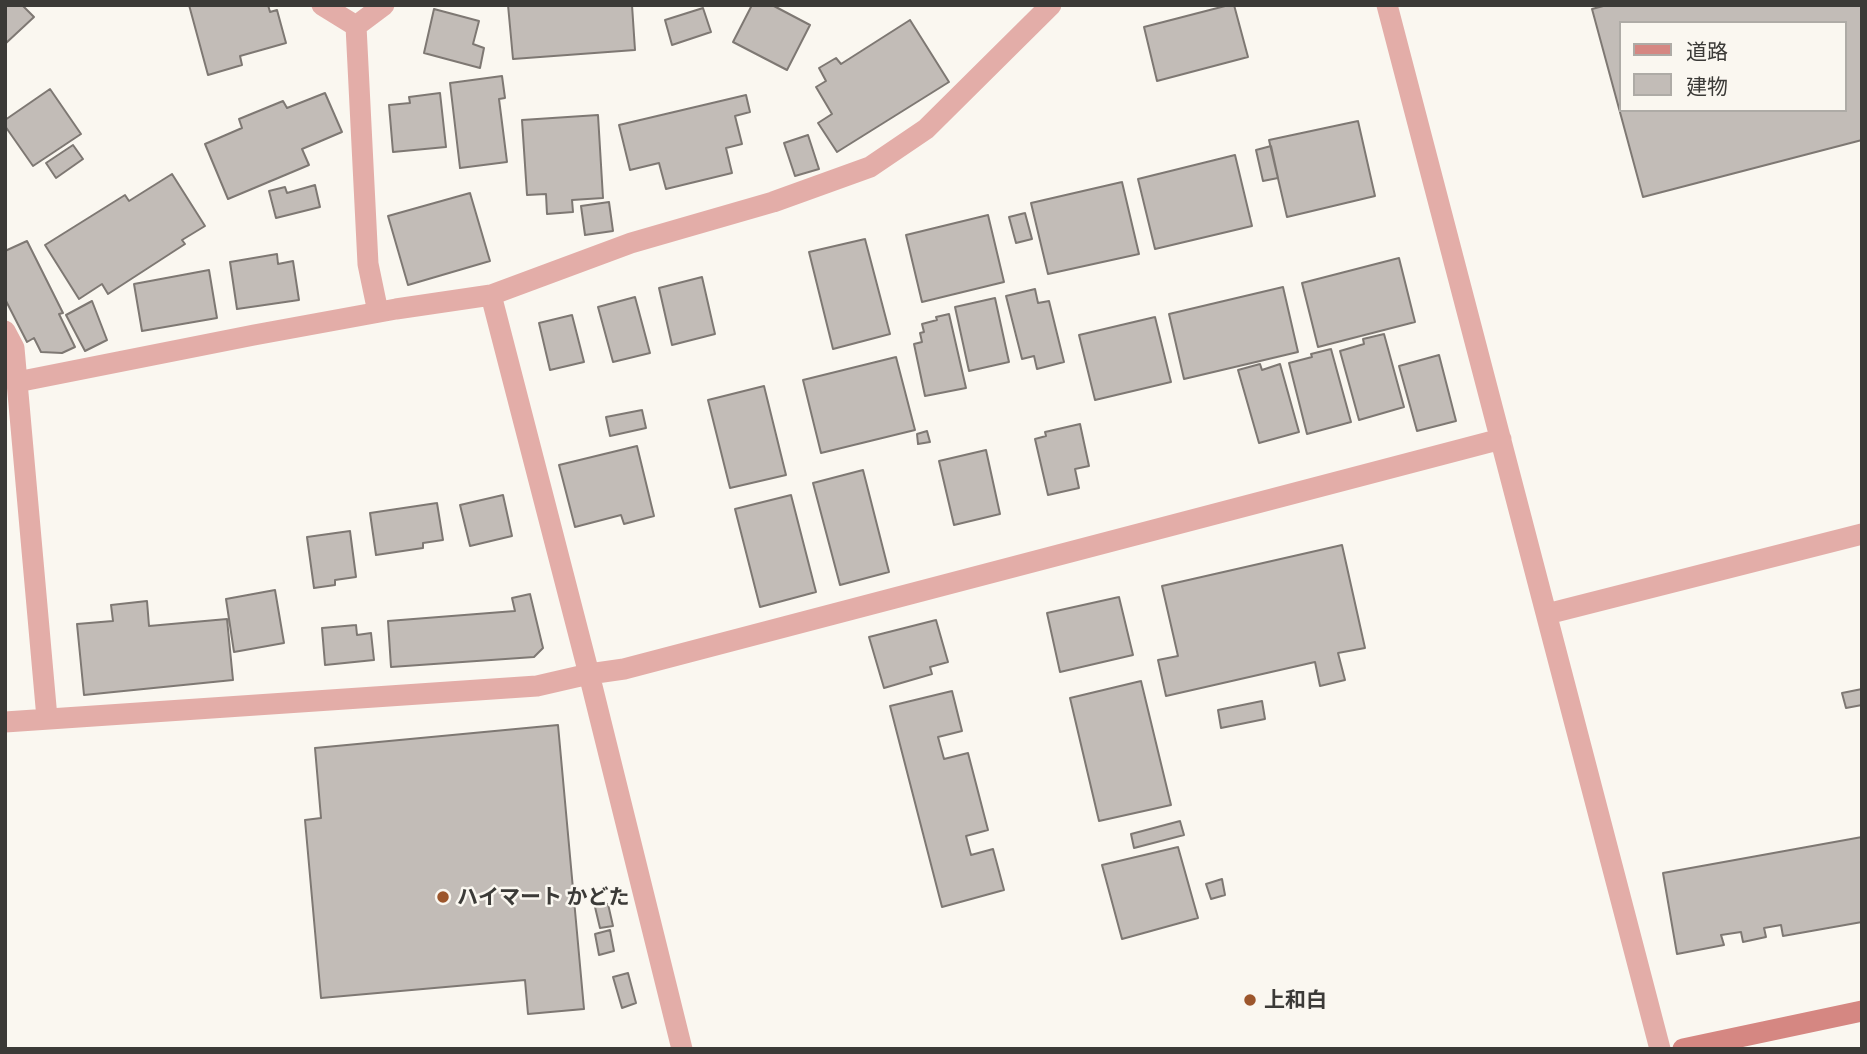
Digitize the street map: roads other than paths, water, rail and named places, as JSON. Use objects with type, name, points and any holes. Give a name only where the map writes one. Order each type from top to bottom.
[{"type":"street","points":[[322,5],[356,26]]},
{"type":"street","points":[[356,26],[384,5]]},
{"type":"street","points":[[17,382],[378,312],[491,295],[631,243],[772,202],[870,167],[926,129],[1051,5]]},
{"type":"street","points":[[1387,5],[1660,1049]]},
{"type":"street","points":[[356,26],[368,264],[378,312]]},
{"type":"street","points":[[491,295],[682,1049]]},
{"type":"street","points":[[5,331],[14,348],[47,718]]},
{"type":"street","points":[[5,722],[537,686],[624,669],[1502,439]]},
{"type":"street","points":[[1547,614],[1862,534]]},
{"type":"street","points":[[1683,1049],[1862,1011]]},
{"type":"place","name":"ハイマート かどた","points":[[443,897]]},
{"type":"place","name":"上和白","points":[[1250,1000]]}]
